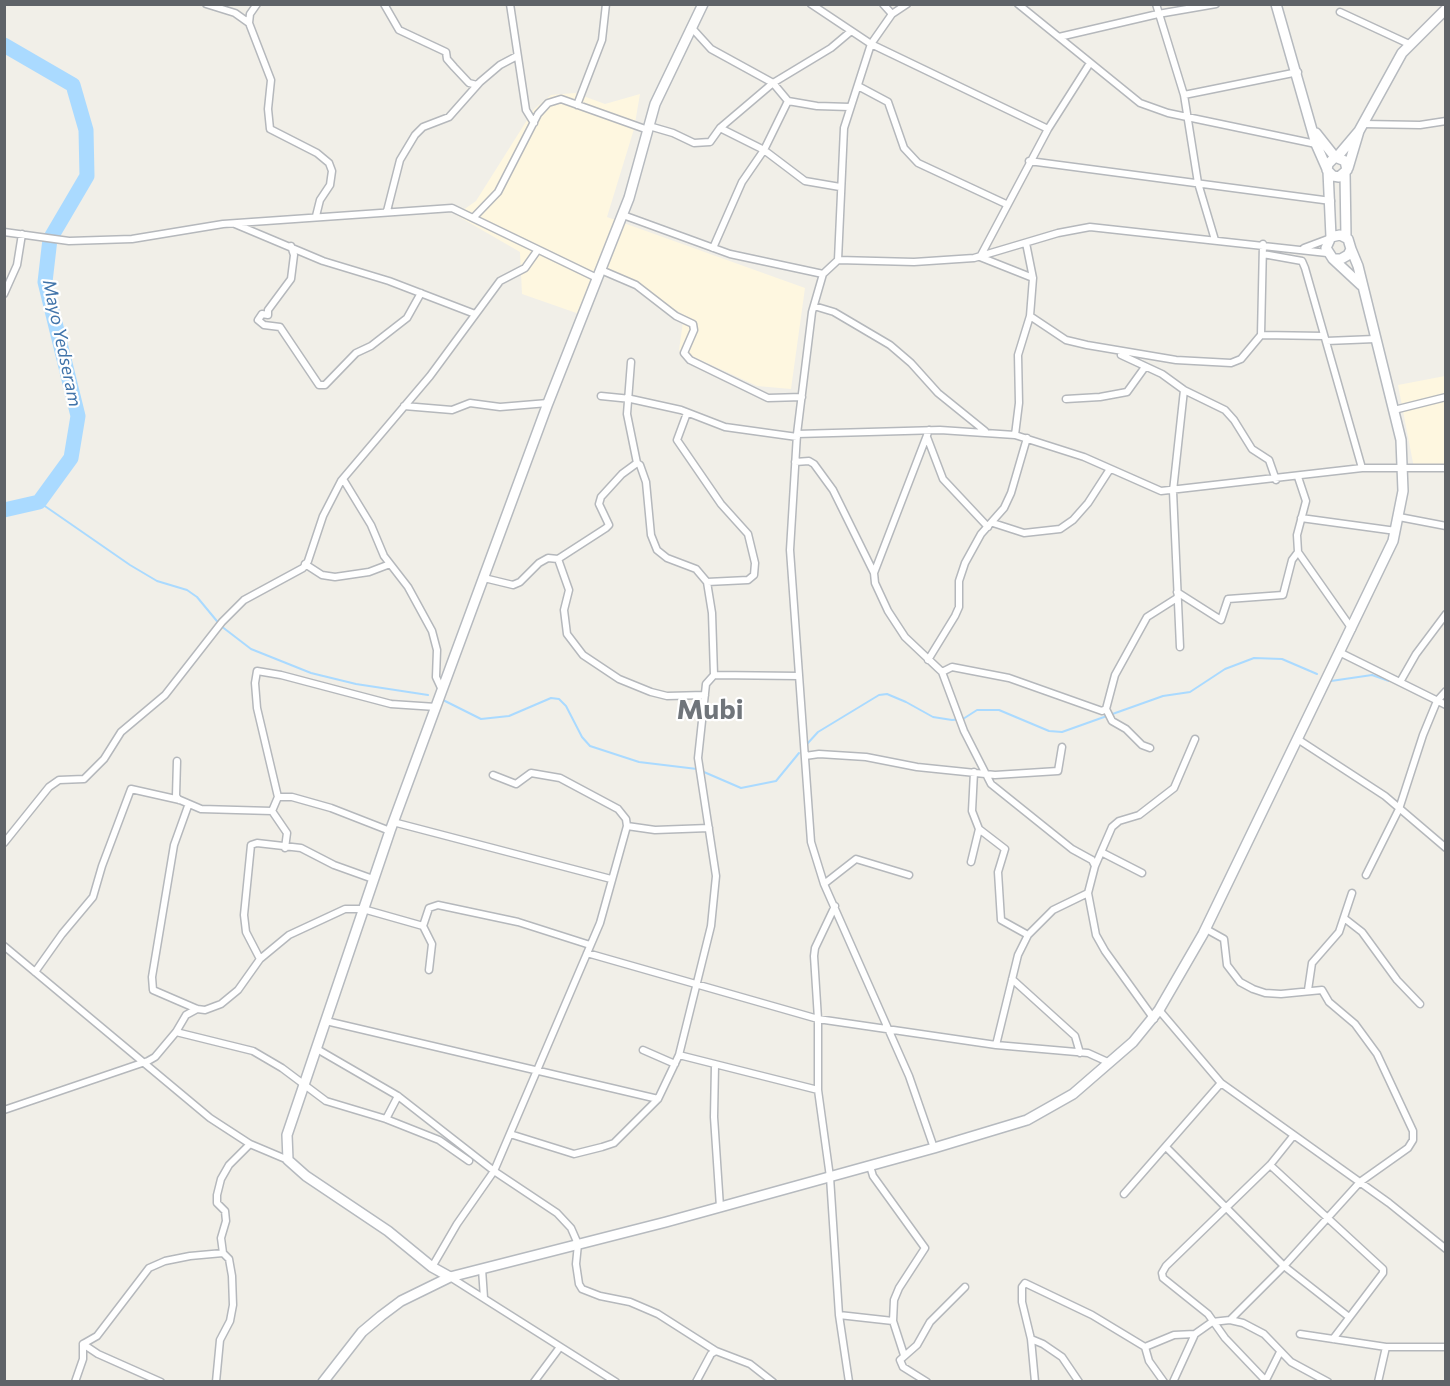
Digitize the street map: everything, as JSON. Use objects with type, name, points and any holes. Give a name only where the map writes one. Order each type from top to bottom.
[{"type":"main road","points":[[450,1277],[432,1267],[388,1231],[306,1176],[288,1160],[287,1135],[391,827],[548,403],[623,215],[666,78],[703,4]]},
{"type":"main road","points":[[1276,4],[1315,131],[1316,144],[1328,170],[1336,177],[1346,172],[1361,128]]},
{"type":"main road","points":[[1361,285],[1330,256],[1331,201],[1328,170],[1330,159],[1336,157],[1361,128],[1390,70],[1409,44],[1446,9]]},
{"type":"main road","points":[[323,1382],[362,1332],[381,1316],[427,1286],[450,1277],[720,1208],[1027,1120],[1073,1094],[1111,1064],[1156,1014],[1206,929],[1299,741],[1352,630],[1396,531],[1399,517],[1404,469],[1401,440],[1358,266],[1346,237],[1345,161],[1336,157],[1315,131]]},
{"type":"main road","points":[[1330,238],[1340,235],[1346,237]]},
{"type":"main road","points":[[1330,256],[1341,260],[1348,255],[1351,249]]},
{"type":"street","points":[[206,4],[235,13],[249,23]]},
{"type":"street","points":[[257,4],[250,14],[249,23],[271,80],[268,109],[270,129],[317,153],[329,163],[332,171],[330,185],[320,200],[316,216]]},
{"type":"street","points":[[384,4],[399,30],[446,52],[447,59],[454,67],[469,82],[477,85]]},
{"type":"street","points":[[510,4],[526,110],[534,123]]},
{"type":"street","points":[[578,105],[602,40],[606,4]]},
{"type":"street","points":[[811,4],[850,32],[872,44],[1048,129]]},
{"type":"street","points":[[883,4],[892,14]]},
{"type":"street","points":[[838,260],[841,146],[850,107],[872,44],[892,14],[907,4]]},
{"type":"street","points":[[1018,4],[1140,103],[1186,117],[1316,144]]},
{"type":"street","points":[[1156,4],[1184,95],[1198,183],[1215,240]]},
{"type":"street","points":[[1059,37],[1158,14],[1216,4]]},
{"type":"street","points":[[1340,12],[1409,44]]},
{"type":"street","points":[[691,27],[711,49],[773,83],[788,101],[817,106],[850,107]]},
{"type":"street","points":[[474,217],[498,192],[542,108],[555,100],[561,99],[694,143],[710,142],[720,128],[773,83],[831,48],[850,32]]},
{"type":"street","points":[[387,211],[394,176],[407,145],[423,127],[449,117],[477,85],[500,65],[517,56]]},
{"type":"street","points":[[980,257],[1029,161],[1090,63]]},
{"type":"street","points":[[1184,95],[1298,72]]},
{"type":"street","points":[[858,86],[888,102],[904,148],[918,163],[1006,204]]},
{"type":"street","points":[[713,248],[742,182],[764,150],[788,101]]},
{"type":"street","points":[[1361,128],[1420,125],[1446,121]]},
{"type":"street","points":[[720,128],[764,150],[804,181],[840,187]]},
{"type":"street","points":[[1029,161],[1331,201]]},
{"type":"street","points":[[7,231],[69,241],[132,239],[191,228],[316,216],[452,208],[474,217],[537,251],[636,285],[676,316],[693,324],[694,330],[684,353],[690,360],[768,398],[802,397]]},
{"type":"street","points":[[623,215],[713,248],[823,274]]},
{"type":"street","points":[[235,224],[323,261],[389,280],[475,314]]},
{"type":"street","points":[[934,1148],[909,1076],[824,884],[809,828],[806,756],[790,550],[797,436],[814,306],[823,274],[838,260],[914,262],[980,257],[1058,232],[1090,227],[1304,248],[1330,256]]},
{"type":"street","points":[[4,294],[17,265],[22,234]]},
{"type":"street","points":[[1304,248],[1330,238]]},
{"type":"street","points":[[1015,435],[1019,402],[1018,355],[1030,316],[1033,278],[1026,243]]},
{"type":"street","points":[[1030,316],[1066,340],[1109,350],[1176,360],[1231,363],[1241,359],[1261,335],[1263,244]]},
{"type":"street","points":[[291,246],[294,255],[291,279],[271,305],[268,315],[262,314],[258,320],[264,325],[280,327],[319,385],[325,385],[356,353],[370,346],[407,318],[421,293]]},
{"type":"street","points":[[5,840],[55,781],[84,778],[104,759],[121,732],[134,718],[165,695],[222,622],[244,600],[305,564],[322,516],[343,479],[430,376],[500,281],[525,268],[537,251]]},
{"type":"street","points":[[1263,254],[1302,261],[1362,468]]},
{"type":"street","points":[[980,257],[1033,278]]},
{"type":"street","points":[[814,306],[834,312],[890,345],[911,363],[938,393],[986,432]]},
{"type":"street","points":[[1261,335],[1375,339]]},
{"type":"street","points":[[1109,350],[1162,374],[1184,390],[1225,410],[1234,420],[1251,450],[1269,460],[1276,480]]},
{"type":"street","points":[[510,1134],[574,1154],[596,1149],[614,1143],[658,1099],[680,1055],[711,926],[716,876],[698,758],[706,684],[714,675],[712,614],[707,582],[696,569],[667,558],[657,550],[651,535],[646,482],[640,465],[637,463],[627,399],[631,362]]},
{"type":"street","points":[[1066,399],[1100,397],[1127,392],[1145,367]]},
{"type":"street","points":[[1180,647],[1173,491],[1184,390]]},
{"type":"street","points":[[601,396],[627,399],[687,413],[725,428],[797,436],[986,432],[1015,435],[1110,469],[1152,488],[1173,491],[1362,468],[1446,468]]},
{"type":"street","points":[[1394,410],[1446,397]]},
{"type":"street","points":[[404,406],[452,410],[470,403],[500,407],[548,403]]},
{"type":"street","points":[[687,413],[677,440],[681,449],[721,504],[748,534],[755,563],[754,575],[748,580],[707,582]]},
{"type":"street","points":[[928,433],[943,480],[990,525],[1024,533],[1060,529],[1073,520],[1088,503],[1110,469]]},
{"type":"street","points":[[874,573],[928,433]]},
{"type":"street","points":[[928,660],[955,616],[958,607],[959,580],[965,562],[1011,492],[1027,438]]},
{"type":"street","points":[[795,462],[809,461],[821,473],[874,573],[875,583],[904,637],[942,672],[984,773],[1002,794],[1034,816],[1072,849],[1092,860],[1095,866]]},
{"type":"street","points":[[484,578],[513,585],[520,582],[539,563],[548,558],[558,559],[609,525],[599,504],[601,497],[622,474],[637,463]]},
{"type":"street","points":[[1177,595],[1221,620],[1228,599],[1282,595],[1292,560],[1298,552],[1301,518],[1306,501],[1298,477]]},
{"type":"street","points":[[343,479],[371,525],[390,564],[408,586],[432,632],[437,650],[436,677],[442,691]]},
{"type":"street","points":[[1399,517],[1446,526]]},
{"type":"street","points":[[1301,518],[1396,531]]},
{"type":"street","points":[[1298,552],[1352,630]]},
{"type":"street","points":[[558,559],[569,590],[564,610],[567,634],[583,655],[618,679],[651,692],[667,696],[705,695]]},
{"type":"street","points":[[305,564],[322,575],[335,577],[369,572],[390,564]]},
{"type":"street","points":[[1150,748],[1142,745],[1126,729],[1112,721],[1106,710],[1115,675],[1147,617],[1177,595]]},
{"type":"street","points":[[1400,682],[1416,654],[1446,614]]},
{"type":"street","points":[[1341,653],[1446,705]]},
{"type":"street","points":[[942,672],[952,667],[1009,678],[1059,694],[1097,711],[1106,710]]},
{"type":"street","points":[[272,811],[278,797],[257,708],[255,683],[257,671],[281,675],[392,704],[436,707]]},
{"type":"street","points":[[714,675],[799,676]]},
{"type":"street","points":[[1366,875],[1399,808],[1437,700],[1446,691]]},
{"type":"street","points":[[1196,739],[1174,788],[1138,815],[1119,821],[1107,834],[1088,893],[1096,935],[1104,951],[1156,1014],[1221,1083],[1360,1182],[1446,1249]]},
{"type":"street","points":[[1299,741],[1399,808],[1446,848]]},
{"type":"street","points":[[806,756],[828,754],[866,757],[917,767],[995,775],[1058,771],[1062,747]]},
{"type":"street","points":[[177,761],[176,796],[180,800],[188,806],[201,809],[272,811],[285,827],[285,848]]},
{"type":"street","points":[[432,1267],[457,1224],[494,1171],[603,914],[627,826],[626,819],[618,809],[560,778],[531,772],[516,784],[493,775]]},
{"type":"street","points":[[974,772],[972,811],[979,828],[1005,849],[998,872],[1001,920],[1028,935]]},
{"type":"street","points":[[35,972],[62,934],[93,897],[130,790],[180,800]]},
{"type":"street","points":[[278,797],[292,797],[391,827],[611,879]]},
{"type":"street","points":[[188,806],[174,845],[151,987],[153,990],[196,1009],[205,1010],[221,1004],[238,990],[260,959],[289,935],[345,909],[363,909],[423,926]]},
{"type":"street","points":[[627,826],[655,830],[709,828]]},
{"type":"street","points":[[971,862],[979,828]]},
{"type":"street","points":[[260,959],[246,932],[244,915],[251,845],[257,843],[285,848],[301,848],[334,865],[373,879]]},
{"type":"street","points":[[1101,852],[1142,873]]},
{"type":"street","points":[[824,884],[856,859],[909,875]]},
{"type":"street","points":[[996,1045],[1018,955],[1028,935],[1053,910],[1088,893]]},
{"type":"street","points":[[1308,990],[1312,963],[1338,934],[1352,893]]},
{"type":"street","points":[[429,970],[432,944],[423,926],[429,908],[438,905],[518,922],[590,945]]},
{"type":"street","points":[[835,906],[815,948],[818,1090],[830,1177],[839,1316],[849,1382]]},
{"type":"street","points":[[1344,918],[1362,932],[1397,980],[1420,1004]]},
{"type":"street","points":[[1206,929],[1224,939],[1227,965],[1240,982],[1265,993],[1322,990],[1329,1002],[1355,1024],[1367,1038],[1411,1124],[1413,1140],[1408,1148],[1360,1182],[1284,1266],[1230,1320]]},
{"type":"street","points":[[4,946],[114,1035],[142,1062],[210,1118],[250,1144],[288,1160]]},
{"type":"street","points":[[587,953],[818,1018],[888,1031],[1080,1053],[1111,1064]]},
{"type":"street","points":[[1012,980],[1075,1036],[1080,1053]]},
{"type":"street","points":[[4,1110],[155,1057],[176,1032],[186,1015],[196,1009]]},
{"type":"street","points":[[326,1021],[658,1099]]},
{"type":"street","points":[[176,1032],[253,1051],[282,1068],[326,1101],[386,1119],[439,1140],[469,1161]]},
{"type":"street","points":[[317,1049],[398,1096],[494,1171],[558,1213],[571,1228],[578,1244],[576,1264],[582,1289],[600,1296],[630,1302],[658,1314],[716,1351],[750,1364],[773,1382]]},
{"type":"street","points":[[643,1050],[675,1064]]},
{"type":"street","points":[[680,1055],[818,1090]]},
{"type":"street","points":[[715,1065],[714,1117],[720,1208]]},
{"type":"street","points":[[1124,1194],[1167,1148],[1221,1083]]},
{"type":"street","points":[[386,1119],[398,1096]]},
{"type":"street","points":[[1280,1352],[1265,1381],[1212,1322],[1208,1314],[1163,1278],[1162,1273],[1166,1266],[1270,1165],[1294,1135]]},
{"type":"street","points":[[216,1382],[220,1340],[230,1321],[233,1305],[229,1259],[223,1252],[221,1238],[226,1221],[225,1211],[217,1203],[221,1179],[229,1165],[250,1144]]},
{"type":"street","points":[[1167,1148],[1284,1266],[1349,1317]]},
{"type":"street","points":[[1270,1165],[1383,1269],[1383,1273],[1333,1339]]},
{"type":"street","points":[[870,1166],[873,1176],[925,1248],[899,1288],[894,1300],[893,1321],[904,1354]]},
{"type":"street","points":[[83,1344],[97,1336],[148,1268],[173,1259],[223,1252]]},
{"type":"street","points":[[483,1269],[484,1298]]},
{"type":"street","points":[[450,1277],[616,1382]]},
{"type":"street","points":[[1035,1382],[1031,1339],[1022,1302],[1022,1287],[1025,1283],[1092,1315],[1145,1347],[1149,1361],[1164,1382]]},
{"type":"street","points":[[927,1382],[903,1367],[900,1360],[916,1345],[930,1322],[965,1287]]},
{"type":"street","points":[[839,1316],[893,1321]]},
{"type":"street","points":[[1173,1382],[1195,1334],[1212,1322],[1230,1320],[1243,1323],[1264,1334],[1292,1362],[1325,1381]]},
{"type":"street","points":[[1145,1347],[1174,1335],[1195,1334]]},
{"type":"street","points":[[1300,1334],[1386,1347],[1446,1347]]},
{"type":"street","points":[[1031,1339],[1043,1344],[1062,1358],[1079,1382]]},
{"type":"street","points":[[75,1382],[83,1359],[83,1344]]},
{"type":"street","points":[[83,1344],[98,1354],[161,1382]]},
{"type":"street","points":[[534,1382],[560,1347]]},
{"type":"street","points":[[1378,1382],[1386,1347]]},
{"type":"street","points":[[696,1382],[711,1354],[716,1351]]},
{"type":"shaded area","points":[[575,93],[605,104],[640,94],[634,129],[607,217],[805,288],[791,389],[757,386],[679,350],[684,315],[608,269],[585,316],[522,294],[520,252],[456,215],[476,201],[534,109],[551,95]]},
{"type":"shaded area","points":[[1445,376],[1445,467],[1414,468],[1398,385]]},
{"type":"waterway","name":"Mayo Yedseram","points":[[4,45],[73,85],[86,130],[87,176],[50,239],[45,282],[78,416],[71,458],[39,502],[4,510]]},
{"type":"waterway","points":[[39,502],[130,565],[157,581],[187,590],[197,597],[221,626],[251,649],[311,673],[356,684],[428,695]]},
{"type":"waterway","points":[[807,744],[818,732],[879,695],[887,694],[933,717],[963,719],[977,710],[999,710],[1049,731],[1062,732],[1163,696],[1190,692],[1225,669],[1254,658],[1282,659],[1317,674]]},
{"type":"waterway","points":[[1331,681],[1372,675],[1389,681]]},
{"type":"waterway","points":[[441,699],[481,719],[509,716],[551,698],[559,699],[566,706],[582,737],[590,746],[639,762],[697,769],[741,788],[776,781],[799,753]]},
{"type":"district","name":"Mubi","points":[[710,710]]}]
